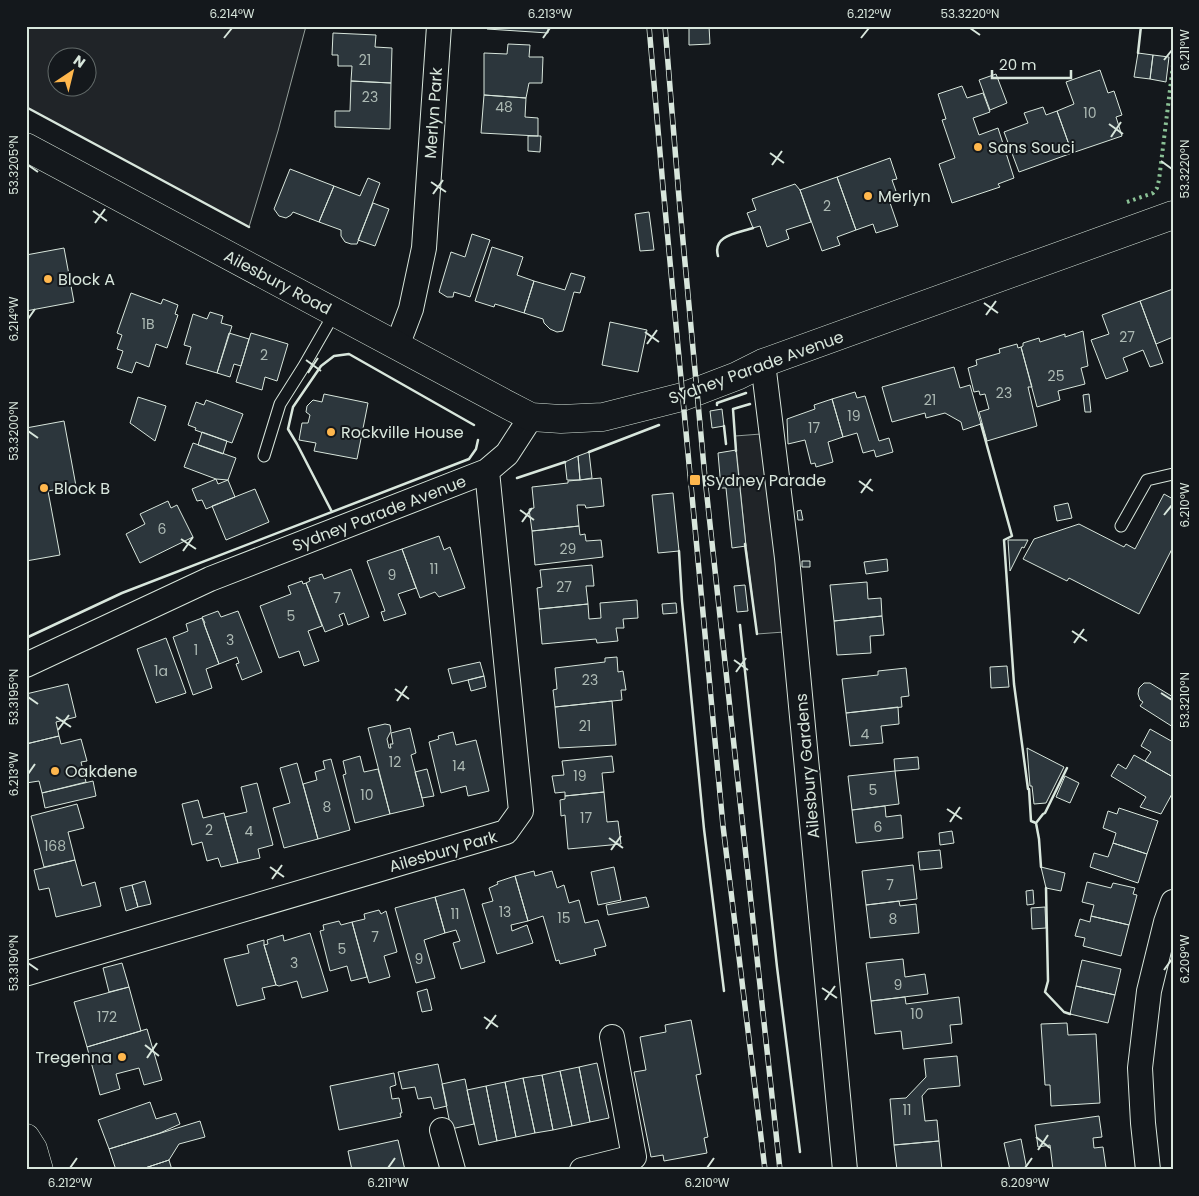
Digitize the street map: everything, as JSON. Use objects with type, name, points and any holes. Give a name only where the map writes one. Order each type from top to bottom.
[{"type":"street","name":"Merlyn Park","points":[[397,346],[411,309],[424,248],[439,26]]},
{"type":"street","name":"Ailesbury Road","points":[[26,147],[531,416]]},
{"type":"street","name":"Sydney Parade Avenue","points":[[26,665],[210,579],[487,471],[507,454],[531,416],[561,419],[603,417],[682,397],[763,364],[1173,215]]},
{"type":"street","name":"Ailesbury Gardens","points":[[763,364],[788,567],[845,1170]]},
{"type":"street","name":"Ailesbury Park","points":[[28,973],[506,832],[521,810],[487,471]]},
{"type":"street","points":[[1148,1170],[1140,1068],[1150,991],[1166,922],[1173,902]]},
{"type":"street","points":[[582,1170],[634,1157],[612,1037]]},
{"type":"street","points":[[442,1130],[453,1170]]},
{"type":"street","points":[[26,1138],[33,1148],[39,1170]]},
{"type":"lane","points":[[264,456],[280,404],[335,312]]},
{"type":"lane","points":[[1121,526],[1147,480],[1173,474]]},
{"type":"shaded area","points":[[26,26],[306,26],[278,131],[249,227],[26,107]]},
{"type":"shaded area","points":[[761,434],[784,632],[757,634],[735,436]]},
{"type":"building","points":[[487,26],[548,26],[548,33],[487,29]]},
{"type":"building","points":[[689,26],[709,26],[710,44],[689,45]]},
{"type":"building","points":[[333,33],[376,35],[375,47],[392,48],[391,83],[351,81],[352,66],[338,66],[338,55],[332,55]]},
{"type":"building","points":[[508,44],[530,45],[529,57],[543,57],[542,83],[529,83],[526,98],[484,95],[484,53],[507,54]]},
{"type":"building","points":[[1138,53],[1153,55],[1150,79],[1134,77]]},
{"type":"building","points":[[1153,55],[1169,57],[1166,82],[1150,79]]},
{"type":"building","points":[[1100,70],[1108,93],[1114,91],[1122,115],[1116,117],[1122,136],[1072,153],[1057,111],[1074,104],[1066,82]]},
{"type":"building","points":[[996,74],[1007,103],[990,110],[979,80]]},
{"type":"building","points":[[351,81],[391,83],[390,129],[335,127],[335,111],[350,111]]},
{"type":"building","name":"Sans Souci","points":[[962,86],[967,98],[983,93],[990,112],[973,118],[979,135],[998,128],[1014,178],[998,184],[1000,187],[952,203],[939,164],[955,158],[942,120],[946,119],[938,94]]},
{"type":"building","points":[[484,95],[526,98],[525,117],[538,118],[538,136],[481,133]]},
{"type":"building","points":[[1043,107],[1046,115],[1057,111],[1072,153],[1019,172],[1004,132],[1028,123],[1024,113]]},
{"type":"building","points":[[528,136],[541,136],[540,152],[528,151]]},
{"type":"building","name":"Merlyn","points":[[890,158],[897,179],[892,180],[897,194],[888,197],[898,226],[876,233],[873,224],[856,230],[837,177]]},
{"type":"building","points":[[290,169],[334,186],[319,222],[293,212],[286,218],[279,216],[274,209]]},
{"type":"building","points":[[837,177],[856,230],[837,237],[840,245],[822,251],[800,190]]},
{"type":"building","points":[[368,178],[380,183],[357,244],[351,244],[345,242],[341,236],[341,230],[319,222],[334,186],[360,196]]},
{"type":"building","points":[[795,184],[800,190],[811,222],[786,230],[789,239],[767,247],[760,226],[753,228],[747,213],[756,210],[752,199]]},
{"type":"building","points":[[373,203],[389,209],[375,246],[358,240]]},
{"type":"building","points":[[649,212],[654,250],[640,251],[635,214]]},
{"type":"building","points":[[472,234],[490,240],[470,297],[454,292],[453,297],[447,297],[439,292],[451,252],[465,257]]},
{"type":"building","points":[[492,247],[523,257],[517,275],[534,281],[524,313],[495,304],[494,307],[475,301]]},
{"type":"building","name":"Block A","points":[[64,248],[74,302],[26,311],[26,255]]},
{"type":"building","points":[[571,273],[585,277],[580,293],[574,292],[563,331],[557,332],[550,329],[543,319],[524,313],[534,281],[565,290]]},
{"type":"building","points":[[1173,289],[1173,337],[1156,344],[1140,301]]},
{"type":"building","points":[[131,293],[161,304],[163,299],[178,305],[175,314],[178,315],[167,348],[156,344],[149,367],[136,362],[132,373],[117,368],[123,351],[117,349],[122,335],[117,333]]},
{"type":"building","points":[[1140,301],[1163,363],[1150,367],[1143,350],[1123,358],[1128,371],[1106,379],[1091,340],[1109,334],[1102,315]]},
{"type":"building","points":[[210,312],[223,316],[221,323],[232,326],[217,373],[186,364],[191,347],[184,345],[193,314],[207,319]]},
{"type":"building","points":[[610,322],[647,330],[638,372],[602,365]]},
{"type":"building","points":[[1083,331],[1088,366],[1081,368],[1085,384],[1058,391],[1060,400],[1037,407],[1021,347],[1023,343],[1039,338],[1040,342],[1065,334],[1065,337]]},
{"type":"building","points":[[229,333],[249,339],[241,366],[234,364],[230,377],[217,373]]},
{"type":"building","points":[[251,333],[288,344],[277,381],[265,377],[262,390],[236,382]]},
{"type":"building","points":[[1017,344],[1018,348],[1021,347],[1032,387],[1028,387],[1037,426],[987,441],[979,412],[989,409],[985,394],[980,395],[979,391],[974,392],[968,368],[977,365],[976,360],[1000,353],[999,349]]},
{"type":"building","points":[[954,367],[960,388],[970,385],[981,424],[963,430],[961,422],[945,413],[926,418],[925,413],[892,422],[882,387]]},
{"type":"building","points":[[855,392],[857,398],[865,396],[879,441],[889,438],[893,452],[876,457],[874,450],[863,453],[857,433],[843,437],[832,399]]},
{"type":"building","name":"Rockville House","points":[[324,394],[368,403],[357,459],[314,451],[316,443],[299,440],[302,423],[308,423],[310,415],[306,412],[307,406],[313,400],[322,402]]},
{"type":"building","points":[[1089,394],[1091,412],[1085,412],[1083,395]]},
{"type":"building","points":[[138,397],[166,406],[155,441],[130,423]]},
{"type":"building","points":[[832,399],[843,437],[828,442],[833,462],[816,467],[815,463],[811,464],[805,440],[788,444],[787,419],[815,409],[814,405]]},
{"type":"building","points":[[206,400],[243,414],[232,443],[195,430],[196,428],[188,425],[196,402],[204,405]]},
{"type":"building","points":[[722,409],[724,426],[712,428],[710,411]]},
{"type":"building","name":"Block B","points":[[64,421],[76,486],[48,491],[60,555],[26,561],[26,428]]},
{"type":"building","points":[[202,432],[227,441],[223,454],[198,445]]},
{"type":"building","points":[[193,443],[236,458],[228,480],[216,479],[184,467]]},
{"type":"building","points":[[736,450],[746,546],[732,548],[726,488],[721,488],[718,453]]},
{"type":"building","points":[[589,452],[592,478],[580,480],[578,456]]},
{"type":"building","points":[[578,456],[580,480],[567,480],[565,462]]},
{"type":"building","points":[[601,478],[604,506],[586,508],[585,505],[577,505],[579,526],[532,531],[529,509],[534,508],[532,487]]},
{"type":"building","points":[[216,479],[218,484],[228,480],[235,497],[206,509],[202,500],[197,501],[192,489]]},
{"type":"building","points":[[255,489],[269,522],[226,540],[212,506]]},
{"type":"building","points":[[673,493],[679,551],[658,553],[652,495]]},
{"type":"building","points":[[1164,494],[1173,499],[1173,547],[1139,614],[1069,578],[1067,581],[1023,559],[1034,539],[1079,524],[1124,547],[1126,544],[1135,549]]},
{"type":"building","points":[[168,501],[171,508],[177,505],[193,537],[140,563],[126,534],[145,524],[140,514]]},
{"type":"building","points":[[1068,503],[1072,518],[1057,521],[1054,506]]},
{"type":"building","points":[[801,510],[803,520],[798,520],[797,511]]},
{"type":"building","points":[[579,526],[580,535],[585,534],[586,541],[601,540],[603,557],[535,565],[532,531]]},
{"type":"building","points":[[439,536],[444,550],[450,547],[465,588],[439,597],[435,592],[420,598],[402,549]]},
{"type":"building","points":[[1008,540],[1028,540],[1024,548],[1022,547],[1010,571]]},
{"type":"building","points":[[402,549],[416,588],[398,594],[406,614],[384,621],[381,612],[385,611],[367,561]]},
{"type":"building","points":[[887,559],[888,571],[866,574],[864,562]]},
{"type":"building","points":[[802,561],[810,561],[810,567],[802,567]]},
{"type":"building","points":[[592,565],[594,586],[586,586],[588,604],[539,609],[537,588],[542,587],[540,570]]},
{"type":"building","points":[[351,569],[369,617],[348,625],[344,613],[339,615],[343,625],[325,632],[306,583],[310,581],[309,578],[322,574],[324,579]]},
{"type":"building","points":[[302,581],[303,584],[306,583],[322,626],[308,631],[319,661],[304,666],[299,651],[279,658],[260,606],[291,594],[288,586]]},
{"type":"building","points":[[867,582],[868,599],[881,598],[882,616],[834,621],[830,585]]},
{"type":"building","points":[[745,585],[748,611],[737,612],[734,586]]},
{"type":"building","points":[[637,600],[638,618],[623,619],[624,628],[616,628],[618,641],[597,643],[596,639],[542,644],[539,609],[588,604],[589,619],[601,618],[600,603]]},
{"type":"building","points":[[676,603],[677,613],[663,614],[662,604]]},
{"type":"building","points":[[218,611],[221,617],[238,611],[262,672],[242,680],[236,664],[239,663],[237,657],[219,664],[202,617]]},
{"type":"building","points":[[882,616],[884,635],[870,636],[871,653],[837,655],[834,621]]},
{"type":"building","points":[[202,618],[219,664],[206,669],[212,688],[193,695],[173,637],[188,631],[186,624]]},
{"type":"building","points":[[166,638],[186,693],[156,703],[137,649]]},
{"type":"building","points":[[617,657],[618,672],[623,671],[626,690],[621,690],[622,700],[555,707],[553,690],[557,689],[555,668],[605,662],[605,658]]},
{"type":"building","points":[[480,662],[484,676],[452,684],[448,669]]},
{"type":"building","points":[[1007,666],[1009,687],[991,688],[990,667]]},
{"type":"building","points":[[906,668],[909,696],[901,697],[902,707],[846,713],[842,679],[878,675],[878,671]]},
{"type":"building","points":[[484,676],[486,687],[471,691],[468,680]]},
{"type":"building","points":[[1144,683],[1150,683],[1173,697],[1173,727],[1140,706],[1143,702],[1138,694],[1139,688]]},
{"type":"building","points":[[68,684],[76,717],[56,722],[59,736],[26,744],[26,694]]},
{"type":"building","points":[[612,701],[616,745],[559,748],[555,707]]},
{"type":"building","points":[[898,707],[899,724],[881,726],[883,743],[850,746],[846,713]]},
{"type":"building","points":[[385,724],[390,725],[391,731],[387,739],[389,748],[391,748],[390,744],[393,744],[391,733],[410,728],[416,753],[411,755],[424,806],[390,814],[368,728]]},
{"type":"building","points":[[1150,729],[1173,742],[1173,777],[1145,761],[1151,752],[1141,746]]},
{"type":"building","points":[[453,732],[456,745],[476,740],[489,791],[468,796],[466,786],[441,793],[429,742],[439,739],[438,736]]},
{"type":"building","name":"Oakdene","points":[[59,736],[61,744],[81,739],[87,761],[81,762],[86,782],[42,793],[39,781],[26,783],[26,744]]},
{"type":"building","points":[[1027,748],[1064,767],[1046,803],[1034,804],[1032,786],[1030,786]]},
{"type":"building","points":[[1134,755],[1173,777],[1173,792],[1161,814],[1140,807],[1146,797],[1111,776],[1118,764],[1126,769]]},
{"type":"building","points":[[360,756],[364,772],[378,769],[390,814],[355,823],[343,775],[346,774],[343,761]]},
{"type":"building","points":[[612,756],[614,772],[602,773],[604,792],[565,796],[565,792],[555,793],[552,776],[564,775],[562,761]]},
{"type":"building","points":[[918,757],[919,769],[895,771],[894,759]]},
{"type":"building","points":[[331,759],[350,830],[318,839],[303,784],[317,780],[315,772],[325,769],[323,761]]},
{"type":"building","points":[[297,763],[318,839],[284,848],[273,808],[290,803],[280,768]]},
{"type":"building","points":[[427,769],[434,796],[422,798],[415,772]]},
{"type":"building","points":[[895,771],[899,804],[852,810],[848,776]]},
{"type":"building","points":[[1065,776],[1079,783],[1070,803],[1056,797]]},
{"type":"building","points":[[93,781],[96,796],[45,808],[42,793]]},
{"type":"building","points":[[257,783],[273,845],[258,849],[260,858],[238,863],[225,817],[247,812],[241,787]]},
{"type":"building","points":[[604,792],[607,822],[618,821],[621,844],[568,849],[565,815],[561,816],[560,800],[565,799],[565,796]]},
{"type":"building","points":[[198,800],[203,818],[224,813],[238,863],[221,867],[218,858],[207,861],[202,842],[192,845],[182,804]]},
{"type":"building","points":[[77,804],[84,828],[68,832],[75,860],[44,867],[31,816]]},
{"type":"building","points":[[885,806],[886,817],[901,815],[903,838],[856,843],[852,810]]},
{"type":"building","points":[[1119,808],[1158,821],[1147,854],[1113,843],[1116,833],[1103,828],[1108,811],[1117,814]]},
{"type":"building","points":[[952,831],[954,843],[940,845],[939,833]]},
{"type":"building","points":[[1113,843],[1147,854],[1138,883],[1090,867],[1094,853],[1108,857]]},
{"type":"building","points":[[940,850],[942,868],[920,870],[918,852]]},
{"type":"building","points":[[75,860],[82,886],[95,882],[101,906],[56,917],[49,888],[39,890],[34,870]]},
{"type":"building","points":[[913,865],[917,899],[866,905],[862,871]]},
{"type":"building","points":[[614,867],[621,900],[598,905],[591,872]]},
{"type":"building","points":[[1041,867],[1065,873],[1061,891],[1046,888]]},
{"type":"building","points":[[534,871],[535,876],[552,871],[557,888],[564,885],[569,903],[579,900],[585,923],[598,920],[606,946],[594,949],[596,955],[560,964],[559,960],[556,961],[543,916],[528,921],[515,876]]},
{"type":"building","points":[[515,876],[528,921],[511,925],[512,931],[527,925],[533,943],[497,954],[482,904],[493,901],[489,888],[498,884],[497,882]]},
{"type":"building","points":[[145,881],[151,904],[138,907],[132,885]]},
{"type":"building","points":[[1087,882],[1111,888],[1113,883],[1135,888],[1133,894],[1137,895],[1129,925],[1091,916],[1094,905],[1082,902]]},
{"type":"building","points":[[132,885],[138,907],[126,911],[120,888]]},
{"type":"building","points":[[464,889],[485,962],[461,969],[453,943],[460,941],[456,930],[445,933],[435,897]]},
{"type":"building","points":[[1033,890],[1034,904],[1027,905],[1026,891]]},
{"type":"building","points":[[435,897],[445,933],[424,940],[435,978],[416,983],[395,908]]},
{"type":"building","points":[[646,897],[649,907],[608,915],[606,905]]},
{"type":"building","points":[[899,901],[900,906],[916,904],[919,933],[870,938],[866,905]]},
{"type":"building","points":[[1045,907],[1046,928],[1032,929],[1031,908]]},
{"type":"building","points":[[379,910],[381,914],[386,911],[397,952],[384,956],[390,977],[369,983],[352,922],[365,919],[364,914]]},
{"type":"building","points":[[1091,916],[1129,925],[1121,956],[1083,946],[1085,938],[1075,936],[1080,919],[1090,922]]},
{"type":"building","points":[[339,921],[341,925],[352,922],[367,977],[351,981],[347,966],[330,971],[320,931],[324,930],[323,925]]},
{"type":"building","points":[[310,933],[328,991],[302,998],[297,981],[279,986],[276,985],[264,945],[268,944],[267,940],[283,935],[284,941]]},
{"type":"building","points":[[264,940],[276,985],[262,988],[265,999],[237,1006],[224,959],[249,953],[247,945]]},
{"type":"building","points":[[903,959],[905,977],[925,974],[928,994],[871,1001],[866,963]]},
{"type":"building","points":[[1082,960],[1121,969],[1115,995],[1076,986]]},
{"type":"building","points":[[122,963],[129,987],[109,992],[103,968]]},
{"type":"building","points":[[1076,986],[1115,995],[1108,1023],[1070,1014]]},
{"type":"building","points":[[129,987],[141,1031],[87,1047],[74,1002]]},
{"type":"building","points":[[427,989],[432,1010],[422,1012],[417,992]]},
{"type":"building","points":[[905,997],[906,1004],[959,997],[962,1024],[950,1025],[952,1043],[903,1049],[901,1031],[875,1034],[871,1001]]},
{"type":"building","points":[[691,1020],[701,1074],[696,1075],[708,1137],[704,1138],[707,1153],[664,1161],[663,1155],[651,1157],[634,1072],[646,1070],[640,1037],[666,1032],[665,1025]]},
{"type":"building","points":[[1067,1023],[1068,1035],[1096,1034],[1100,1103],[1051,1106],[1050,1085],[1045,1085],[1041,1024]]},
{"type":"building","name":"Tregenna","points":[[147,1029],[162,1080],[144,1085],[139,1068],[116,1074],[120,1089],[100,1095],[87,1047]]},
{"type":"building","points":[[957,1056],[960,1086],[928,1089],[922,1096],[925,1121],[937,1120],[939,1141],[894,1145],[890,1099],[906,1098],[926,1077],[924,1059]]},
{"type":"building","points":[[597,1063],[609,1118],[590,1122],[579,1067]]},
{"type":"building","points":[[438,1064],[447,1106],[434,1109],[431,1097],[418,1099],[415,1087],[402,1089],[398,1072]]},
{"type":"building","points":[[579,1067],[590,1122],[572,1126],[560,1071]]},
{"type":"building","points":[[560,1071],[572,1126],[553,1130],[542,1075]]},
{"type":"building","points":[[394,1073],[396,1085],[390,1087],[392,1099],[399,1098],[401,1117],[339,1130],[330,1086]]},
{"type":"building","points":[[542,1075],[553,1130],[535,1133],[523,1078]]},
{"type":"building","points":[[523,1078],[535,1133],[516,1137],[505,1082]]},
{"type":"building","points":[[465,1079],[474,1124],[451,1129],[442,1084]]},
{"type":"building","points":[[505,1082],[516,1137],[497,1141],[486,1086]]},
{"type":"building","points":[[486,1086],[497,1141],[479,1145],[467,1090]]},
{"type":"building","points":[[150,1102],[156,1119],[176,1113],[180,1124],[160,1133],[109,1149],[98,1120]]},
{"type":"building","points":[[1099,1116],[1102,1137],[1093,1138],[1094,1148],[1103,1147],[1106,1168],[1053,1170],[1050,1145],[1038,1147],[1035,1125]]},
{"type":"building","points":[[200,1121],[205,1137],[179,1144],[169,1160],[139,1170],[116,1170],[109,1149]]},
{"type":"building","points":[[1021,1139],[1027,1170],[1010,1170],[1004,1143]]},
{"type":"building","points":[[398,1140],[405,1170],[352,1170],[348,1151]]},
{"type":"building","points":[[939,1141],[942,1170],[897,1170],[894,1145]]},
{"type":"building","points":[[169,1160],[172,1170],[139,1170]]},
{"type":"railway","points":[[649,26],[723,826],[765,1170]]},
{"type":"railway","points":[[665,26],[705,478],[780,1170]]},
{"type":"hedge","points":[[1127,202],[1153,193],[1157,188],[1173,65]]},
{"type":"wall","points":[[1138,53],[1141,26]]},
{"type":"wall","points":[[26,107],[249,227]]},
{"type":"wall","points":[[718,256],[717,249],[722,239],[753,228]]},
{"type":"wall","points":[[332,512],[288,429],[293,407],[321,366],[334,356],[349,354],[474,425]]},
{"type":"wall","points":[[717,405],[717,403],[746,393]]},
{"type":"wall","points":[[736,451],[733,409],[750,404]]},
{"type":"wall","points":[[981,424],[1012,536],[1004,540],[1014,684],[1029,789],[1031,821],[1036,823]]},
{"type":"wall","points":[[589,452],[659,425]]},
{"type":"wall","points":[[724,426],[726,444]]},
{"type":"wall","points":[[26,638],[122,593],[469,459],[476,449],[478,440]]},
{"type":"wall","points":[[517,478],[565,462]]},
{"type":"wall","points":[[745,544],[757,634]]},
{"type":"wall","points":[[679,551],[704,829],[724,991]]},
{"type":"wall","points":[[740,625],[777,967],[800,1152]]},
{"type":"wall","points":[[1041,867],[1036,823],[1045,813],[1067,768]]},
{"type":"wall","points":[[1046,888],[1048,981],[1045,992],[1064,1012],[1070,1014]]},
{"type":"place","name":"Sans Souci","points":[[978,147]]},
{"type":"place","name":"Merlyn","points":[[868,196]]},
{"type":"place","name":"Block A","points":[[48,279]]},
{"type":"place","name":"Rockville House","points":[[331,432]]},
{"type":"place","name":"Sydney Parade","points":[[695,480]]},
{"type":"place","name":"Block B","points":[[44,488]]},
{"type":"place","name":"Oakdene","points":[[55,771]]},
{"type":"place","name":"Tregenna","points":[[122,1057]]}]
